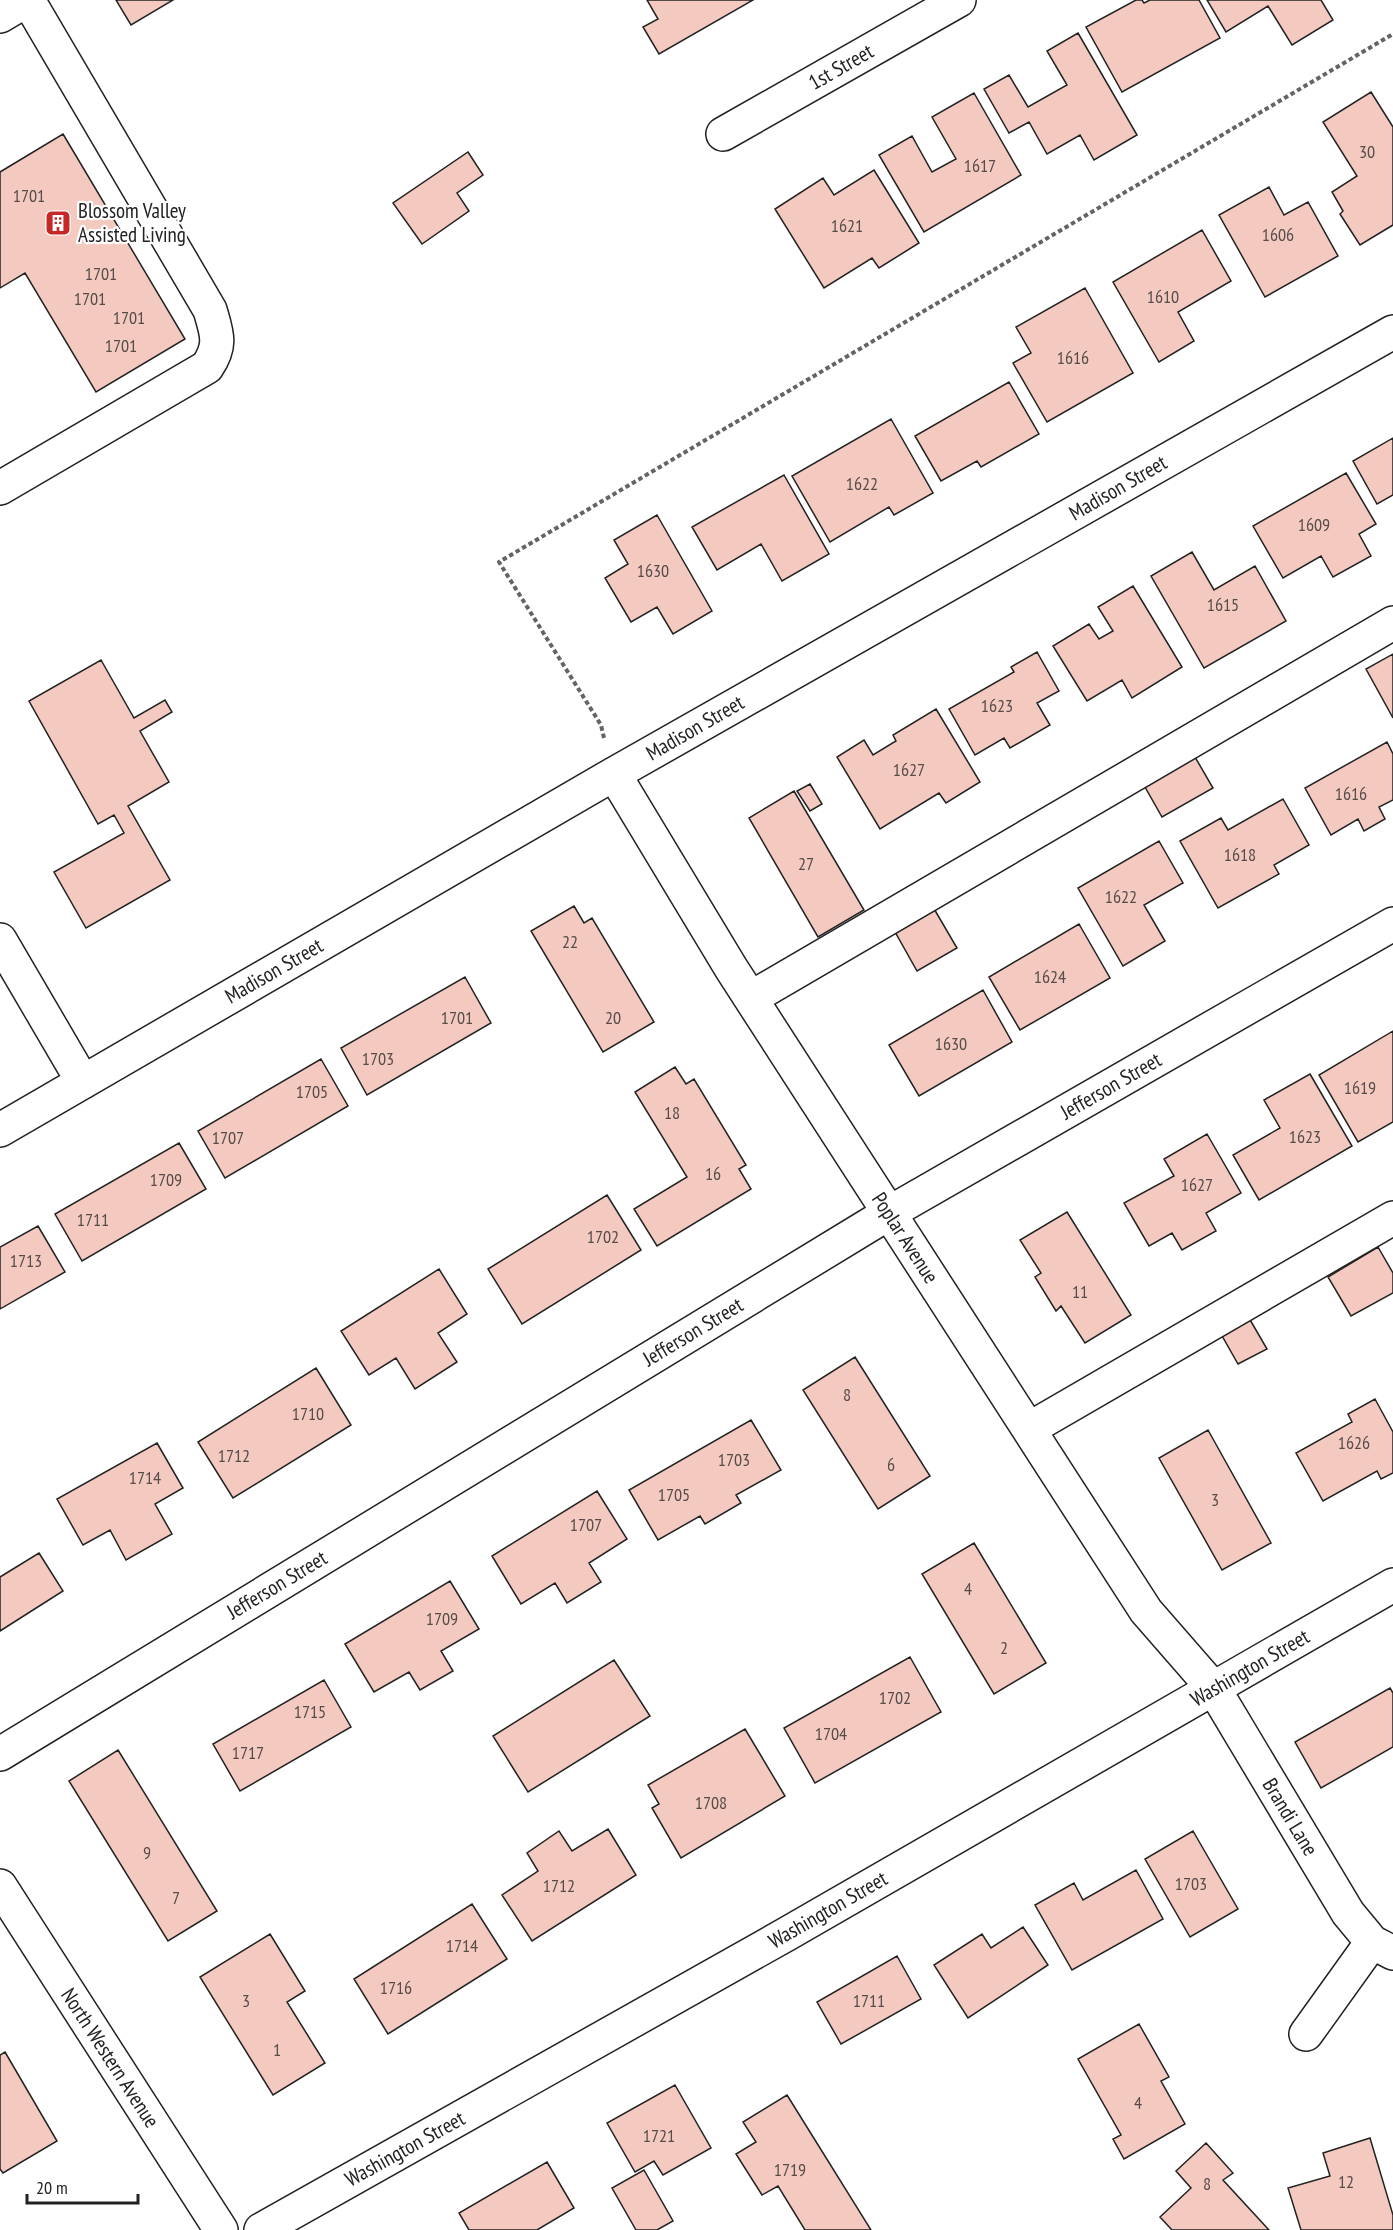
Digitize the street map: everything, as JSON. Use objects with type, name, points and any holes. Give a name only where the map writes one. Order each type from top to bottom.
[{"type":"street","points":[[0,16],[27,0],[210,310],[217,334],[217,352],[207,367],[0,488]]},
{"type":"street","name":"1st Street","points":[[723,134],[959,0]]},
{"type":"street","name":"Madison Street","points":[[0,1130],[614,774],[1393,332]]},
{"type":"street","points":[[751,998],[1393,623]]},
{"type":"street","name":"Poplar Avenue","points":[[614,774],[751,998],[1146,1611],[1214,1689]]},
{"type":"street","name":"Jefferson Street","points":[[0,1754],[889,1213],[1393,924]]},
{"type":"street","points":[[0,940],[83,1082]]},
{"type":"street","points":[[1029,1429],[1393,1218]]},
{"type":"street","name":"Washington Street","points":[[261,2230],[775,1941],[1393,1585]]},
{"type":"street","name":"Brandi Lane","points":[[1214,1689],[1333,1889],[1383,1948],[1306,2034]]},
{"type":"street","name":"North Western Avenue","points":[[1,1890],[221,2230]]},
{"type":"path","points":[[614,774],[601,725],[499,562],[1393,34]]},
{"type":"building","points":[[116,0],[173,0],[131,25]]},
{"type":"building","points":[[647,0],[753,0],[659,54],[643,27],[658,19]]},
{"type":"building","points":[[1136,0],[1142,0],[1144,3],[1150,0],[1199,0],[1220,38],[1122,92],[1086,27]]},
{"type":"building","points":[[1207,0],[1321,0],[1333,20],[1292,45],[1268,6],[1226,32]]},
{"type":"building","points":[[1078,33],[1137,135],[1094,160],[1080,135],[1047,154],[1029,122],[1009,133],[984,89],[1009,75],[1028,107],[1067,85],[1047,51]]},
{"type":"building","points":[[1371,92],[1393,127],[1393,225],[1360,245],[1340,214],[1343,211],[1332,192],[1357,176],[1323,122]]},
{"type":"building","points":[[974,93],[1021,175],[924,232],[879,155],[912,136],[932,172],[956,159],[932,117]]},
{"type":"building","name":"Blossom Valley Assisted Living","points":[[63,134],[185,339],[96,392],[25,273],[0,288],[0,172]]},
{"type":"building","points":[[468,152],[483,175],[457,193],[469,211],[422,244],[393,203]]},
{"type":"building","points":[[874,170],[919,243],[879,268],[872,258],[824,288],[775,209],[823,178],[834,195]]},
{"type":"building","points":[[1269,187],[1284,215],[1308,202],[1338,256],[1265,297],[1219,215]]},
{"type":"building","points":[[1202,230],[1231,281],[1178,312],[1194,341],[1159,362],[1113,282]]},
{"type":"building","points":[[1085,288],[1133,373],[1047,422],[1013,363],[1031,353],[1016,327]]},
{"type":"building","points":[[1009,382],[1039,434],[981,467],[977,461],[941,481],[915,436]]},
{"type":"building","points":[[891,419],[933,493],[894,515],[889,507],[830,542],[792,476]]},
{"type":"building","points":[[1393,438],[1393,495],[1377,504],[1353,461]]},
{"type":"building","points":[[1346,473],[1376,524],[1359,534],[1371,556],[1333,577],[1321,556],[1283,578],[1253,526]]},
{"type":"building","points":[[784,475],[829,554],[782,581],[761,544],[717,570],[692,527]]},
{"type":"building","points":[[657,515],[712,611],[673,634],[657,607],[631,622],[605,578],[628,564],[614,540]]},
{"type":"building","points":[[1192,552],[1214,590],[1255,566],[1286,621],[1204,668],[1151,576]]},
{"type":"building","points":[[1133,586],[1182,667],[1132,698],[1122,680],[1087,701],[1053,646],[1089,624],[1099,639],[1113,631],[1098,607]]},
{"type":"building","points":[[1037,652],[1059,691],[1037,703],[1050,725],[1010,748],[1004,738],[975,755],[949,709],[1014,672],[1011,667]]},
{"type":"building","points":[[1393,654],[1393,718],[1366,669]]},
{"type":"building","points":[[101,660],[134,718],[165,700],[172,712],[140,731],[169,782],[128,806],[170,880],[86,928],[54,872],[124,833],[114,815],[98,824],[29,701]]},
{"type":"building","points":[[936,709],[980,782],[946,803],[939,793],[880,829],[837,757],[864,740],[873,755],[896,741],[893,735]]},
{"type":"building","points":[[1387,742],[1393,754],[1393,800],[1379,807],[1385,819],[1364,831],[1358,819],[1331,835],[1305,788]]},
{"type":"building","points":[[1195,757],[1213,788],[1162,817],[1145,787]]},
{"type":"building","points":[[810,784],[822,804],[810,811],[797,791]]},
{"type":"building","points":[[794,791],[864,910],[818,937],[749,818]]},
{"type":"building","points":[[1283,799],[1309,845],[1274,865],[1279,874],[1218,908],[1180,841],[1221,818],[1228,830]]},
{"type":"building","points":[[1159,841],[1183,883],[1144,905],[1165,941],[1123,966],[1078,888]]},
{"type":"building","points":[[574,906],[584,923],[592,918],[654,1022],[603,1052],[531,931]]},
{"type":"building","points":[[933,907],[957,948],[917,971],[894,930]]},
{"type":"building","points":[[1079,924],[1110,978],[1020,1030],[989,977]]},
{"type":"building","points":[[465,977],[491,1023],[367,1095],[341,1048]]},
{"type":"building","points":[[983,990],[1012,1042],[919,1096],[889,1045]]},
{"type":"building","points":[[1393,1031],[1393,1122],[1358,1142],[1319,1075]]},
{"type":"building","points":[[321,1059],[348,1106],[225,1178],[198,1131]]},
{"type":"building","points":[[675,1067],[686,1084],[694,1079],[746,1165],[739,1169],[751,1189],[657,1246],[634,1209],[687,1177],[635,1092]]},
{"type":"building","points":[[1310,1074],[1352,1146],[1259,1200],[1233,1155],[1280,1128],[1264,1100]]},
{"type":"building","points":[[1207,1134],[1241,1193],[1206,1213],[1216,1231],[1182,1250],[1172,1233],[1149,1246],[1124,1203],[1174,1176],[1164,1159]]},
{"type":"building","points":[[179,1143],[206,1189],[82,1261],[55,1214]]},
{"type":"building","points":[[607,1195],[641,1250],[522,1324],[488,1269]]},
{"type":"building","points":[[1067,1212],[1131,1315],[1085,1343],[1061,1306],[1056,1311],[1035,1277],[1041,1273],[1020,1240]]},
{"type":"building","points":[[38,1226],[65,1272],[0,1309],[0,1247]]},
{"type":"building","points":[[1378,1247],[1393,1273],[1393,1293],[1351,1316],[1328,1277]]},
{"type":"building","points":[[439,1269],[467,1314],[438,1333],[457,1362],[415,1389],[396,1358],[369,1375],[341,1331]]},
{"type":"building","points":[[1249,1318],[1267,1349],[1238,1364],[1221,1334]]},
{"type":"building","points":[[855,1357],[930,1476],[878,1509],[803,1390]]},
{"type":"building","points":[[316,1368],[351,1425],[233,1498],[198,1442]]},
{"type":"building","points":[[1375,1399],[1393,1432],[1393,1473],[1381,1479],[1377,1471],[1323,1501],[1296,1453],[1352,1422],[1348,1414]]},
{"type":"building","points":[[751,1420],[781,1470],[736,1495],[741,1503],[705,1524],[700,1516],[658,1540],[629,1490]]},
{"type":"building","points":[[1208,1430],[1271,1543],[1222,1570],[1159,1458]]},
{"type":"building","points":[[157,1443],[183,1488],[155,1504],[172,1534],[126,1560],[110,1530],[83,1545],[57,1499]]},
{"type":"building","points":[[597,1491],[627,1539],[589,1563],[601,1582],[567,1603],[555,1583],[521,1604],[492,1556]]},
{"type":"building","points":[[974,1543],[1046,1663],[994,1694],[922,1574]]},
{"type":"building","points":[[39,1553],[63,1591],[0,1631],[0,1577]]},
{"type":"building","points":[[450,1581],[479,1629],[441,1651],[453,1671],[420,1690],[409,1672],[374,1692],[345,1644]]},
{"type":"building","points":[[910,1657],[941,1712],[815,1783],[784,1728]]},
{"type":"building","points":[[614,1660],[650,1716],[528,1792],[493,1736]]},
{"type":"building","points":[[324,1680],[351,1727],[240,1791],[213,1744]]},
{"type":"building","points":[[1390,1688],[1393,1693],[1393,1747],[1321,1788],[1295,1742]]},
{"type":"building","points":[[745,1729],[785,1796],[681,1858],[652,1808],[659,1804],[648,1785]]},
{"type":"building","points":[[118,1750],[217,1911],[168,1941],[69,1781]]},
{"type":"building","points":[[608,1829],[636,1875],[532,1941],[502,1895],[538,1871],[527,1853],[559,1831],[572,1851]]},
{"type":"building","points":[[1193,1831],[1238,1909],[1190,1937],[1145,1859]]},
{"type":"building","points":[[1136,1870],[1163,1919],[1072,1970],[1035,1905],[1074,1883],[1083,1900]]},
{"type":"building","points":[[472,1904],[507,1959],[388,2034],[354,1979]]},
{"type":"building","points":[[1023,1927],[1048,1965],[968,2018],[934,1965],[982,1934],[991,1948]]},
{"type":"building","points":[[270,1934],[305,1991],[287,2002],[325,2063],[273,2095],[200,1977]]},
{"type":"building","points":[[897,1956],[921,1999],[841,2044],[817,2002]]},
{"type":"building","points":[[1139,2024],[1169,2077],[1161,2081],[1185,2124],[1124,2159],[1113,2139],[1121,2135],[1078,2059]]},
{"type":"building","points":[[5,2052],[57,2141],[3,2173],[0,2169],[0,2055]]},
{"type":"building","points":[[675,2085],[711,2148],[663,2175],[654,2161],[635,2172],[607,2123]]},
{"type":"building","points":[[787,2095],[871,2230],[805,2230],[778,2186],[762,2195],[736,2154],[756,2142],[743,2122]]},
{"type":"building","points":[[1370,2138],[1393,2215],[1393,2230],[1301,2230],[1288,2188],[1330,2176],[1323,2153]]},
{"type":"building","points":[[1206,2143],[1233,2173],[1223,2180],[1269,2230],[1172,2230],[1160,2217],[1191,2188],[1176,2171]]},
{"type":"building","points":[[547,2162],[574,2208],[537,2230],[469,2230],[459,2213]]},
{"type":"building","points":[[644,2170],[673,2221],[657,2230],[636,2230],[612,2188]]},
{"type":"place","name":"Blossom Valley Assisted Living","points":[[58,223]]}]
